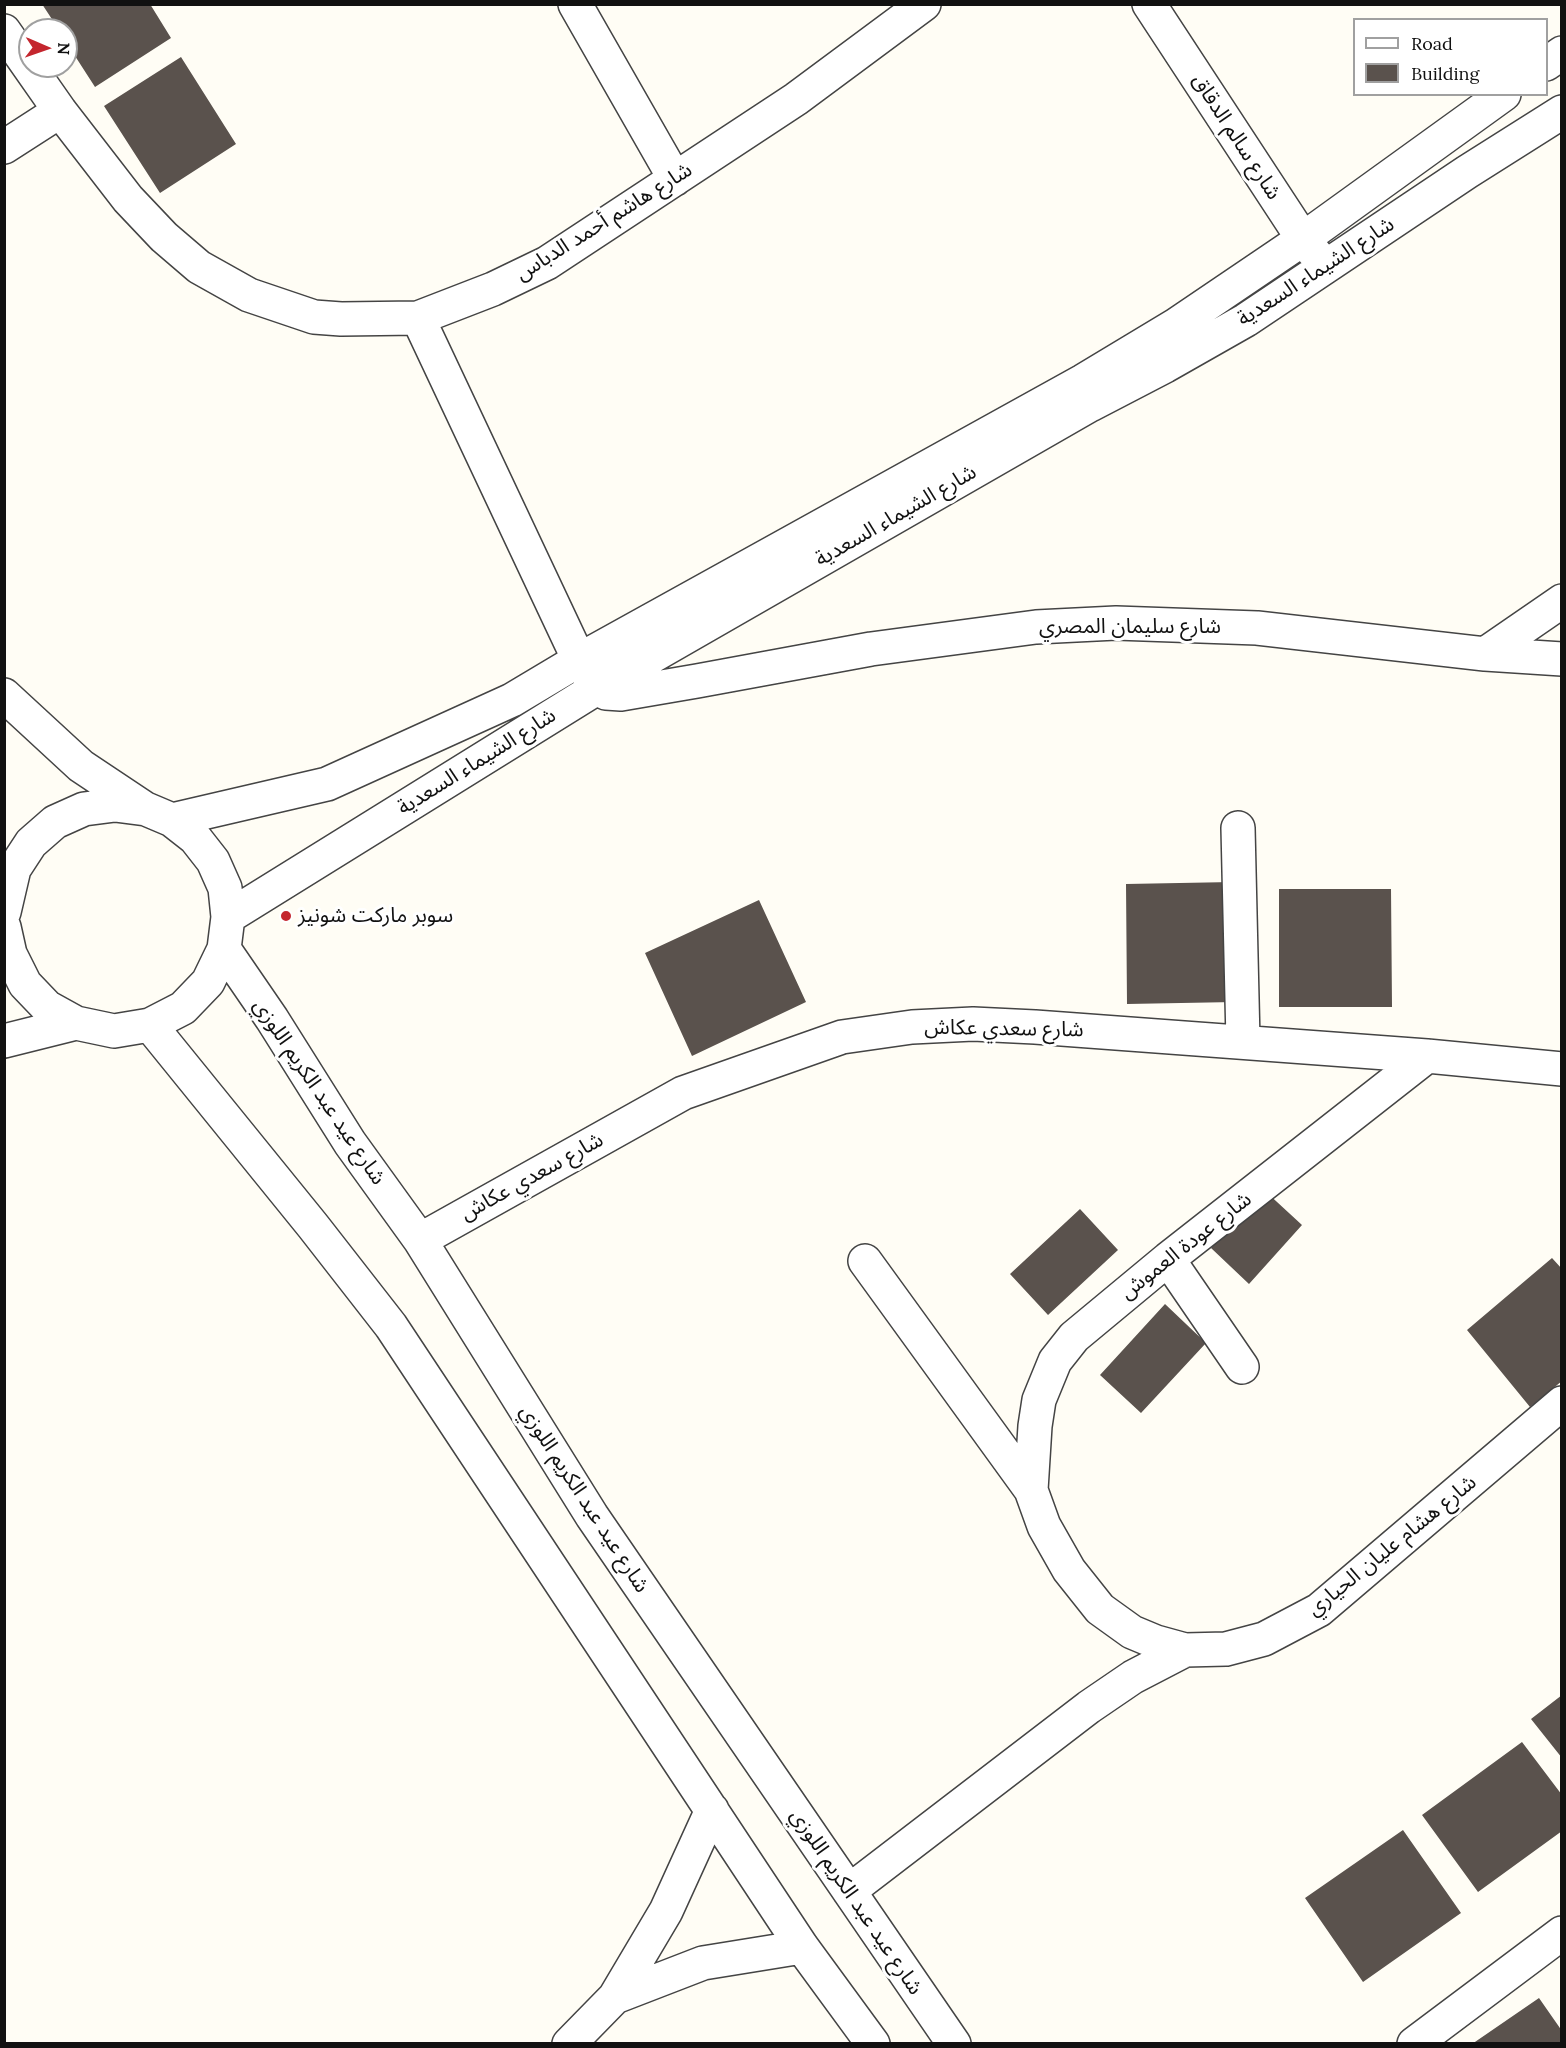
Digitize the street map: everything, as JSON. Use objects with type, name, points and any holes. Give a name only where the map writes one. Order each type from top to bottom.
[{"type":"street","points":[[575,4],[675,179]]},
{"type":"street","name":"شارع هاشم أحمد الدباس","points":[[4,31],[60,111],[128,200],[164,237],[199,267],[249,295],[314,317],[418,318],[493,290],[547,263],[796,99],[924,4]]},
{"type":"street","name":"شارع سالم الدقاق","points":[[1149,4],[1303,239],[1325,267]]},
{"type":"street","points":[[1548,63],[1562,53]]},
{"type":"street","name":"شارع الشيماء السعدية","points":[[159,814],[327,784],[512,700],[579,660],[1083,381],[1176,325],[1303,239],[1501,96]]},
{"type":"street","points":[[4,147],[60,111]]},
{"type":"street","name":"شارع الشيماء السعدية","points":[[228,917],[597,688],[1090,405],[1176,361],[1246,320],[1467,172],[1562,112]]},
{"type":"street","points":[[418,318],[579,660],[597,688]]},
{"type":"street","points":[[1485,654],[1562,602]]},
{"type":"street","name":"شارع سليمان المصري","points":[[597,688],[606,693],[621,694],[871,649],[1036,627],[1116,623],[1257,628],[1485,654],[1562,659]]},
{"type":"street","points":[[4,695],[81,766],[195,838],[213,861],[225,888],[228,917],[224,949],[208,982],[183,1008],[150,1025],[114,1031],[75,1023],[47,1007],[25,984],[10,954],[4,927]]},
{"type":"street","points":[[4,912],[9,857],[31,843],[55,822],[84,809],[115,805],[159,814]]},
{"type":"street","points":[[1238,828],[1243,1041]]},
{"type":"street","name":"شارع عيد عبد الكريم اللوزي","points":[[224,949],[272,1019],[350,1143],[420,1240],[591,1516],[954,2043]]},
{"type":"street","points":[[4,1041],[75,1023]]},
{"type":"street","name":"شارع سعدي عكاش","points":[[420,1240],[683,1093],[842,1038],[912,1027],[973,1024],[1243,1041],[1562,1070]]},
{"type":"street","points":[[150,1025],[391,1326],[802,1947],[873,2043]]},
{"type":"street","name":"شارع عودة العموش","points":[[1031,1490],[1039,1400],[1055,1361],[1074,1337],[1168,1259],[1427,1056]]},
{"type":"street","points":[[1168,1259],[1242,1367]]},
{"type":"street","points":[[865,1261],[1031,1490]]},
{"type":"street","name":"شارع هشام عليان الحياري","points":[[1031,1490],[1044,1526],[1069,1570],[1100,1609],[1132,1632],[1156,1642],[1185,1650],[1226,1649],[1264,1639],[1319,1610],[1562,1403]]},
{"type":"street","points":[[849,1891],[1089,1707],[1133,1677],[1185,1650]]},
{"type":"street","points":[[569,2043],[615,1997],[666,1911],[712,1810]]},
{"type":"street","points":[[1414,2043],[1562,1933]]},
{"type":"street","points":[[615,1997],[702,1963],[802,1947]]},
{"type":"building","points":[[42,4],[150,4],[171,38],[95,87],[78,61],[78,18],[51,18]]},
{"type":"building","points":[[181,57],[236,144],[160,193],[104,106]]},
{"type":"building","points":[[1233,882],[1235,1002],[1127,1004],[1126,884]]},
{"type":"building","points":[[1279,889],[1391,889],[1392,1007],[1279,1007]]},
{"type":"building","points":[[759,900],[806,1002],[692,1056],[645,953]]},
{"type":"building","points":[[1264,1190],[1302,1225],[1249,1284],[1211,1248]]},
{"type":"building","points":[[1080,1209],[1118,1250],[1048,1315],[1010,1274]]},
{"type":"building","points":[[1552,1258],[1562,1269],[1562,1381],[1530,1407],[1467,1330]]},
{"type":"building","points":[[1165,1304],[1206,1343],[1141,1413],[1100,1375]]},
{"type":"building","points":[[1562,1695],[1562,1758],[1531,1719]]},
{"type":"building","points":[[1522,1742],[1562,1795],[1562,1831],[1478,1892],[1422,1815]]},
{"type":"building","points":[[1403,1830],[1461,1913],[1363,1982],[1305,1898]]},
{"type":"building","points":[[1539,1998],[1562,2031],[1562,2044],[1472,2044]]},
{"type":"place","name":"سوبر ماركت شونيز","points":[[286,916]]}]
